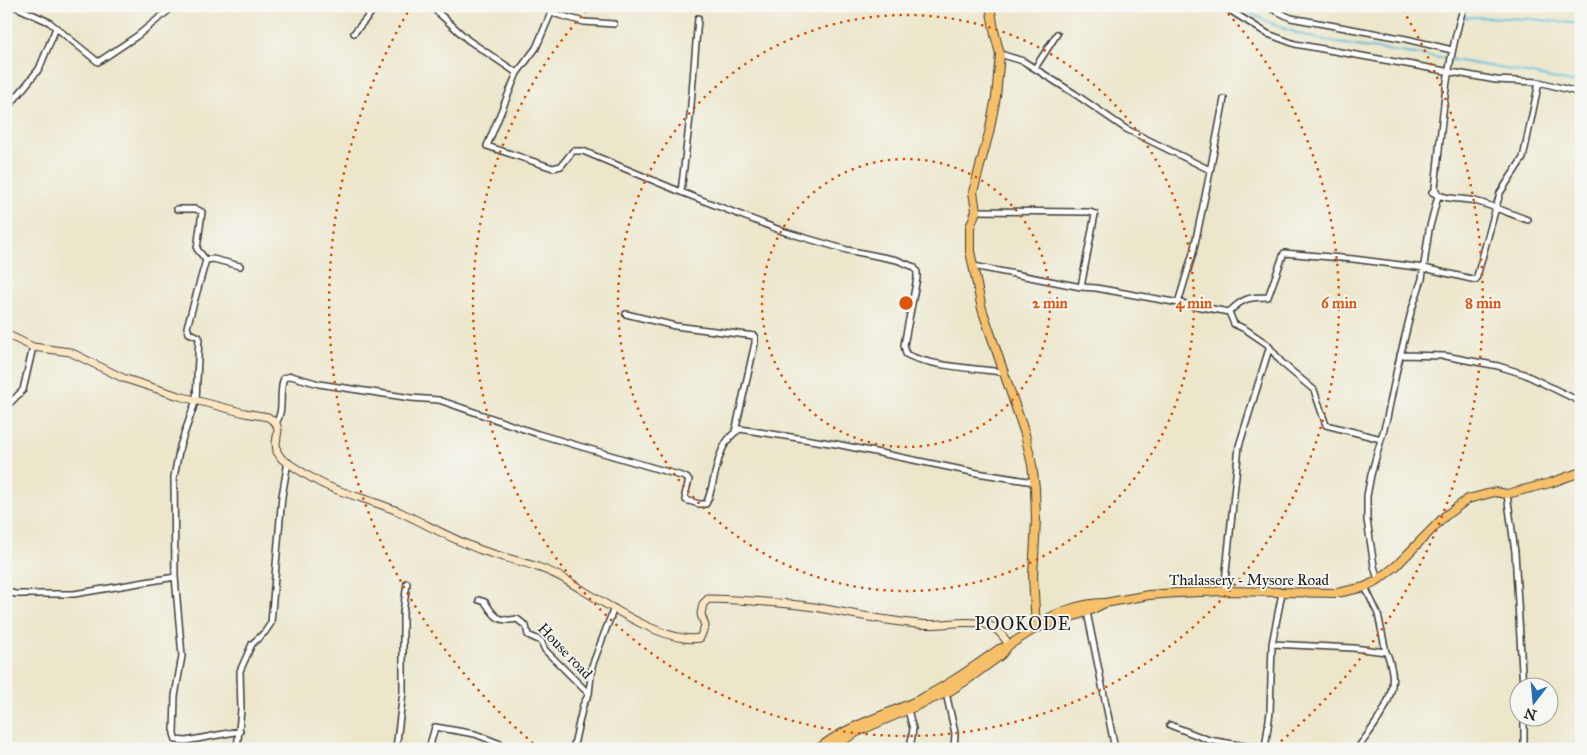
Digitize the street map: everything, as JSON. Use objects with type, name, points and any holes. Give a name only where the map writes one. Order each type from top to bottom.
[{"type":"main road","points":[[990,6],[1000,54],[996,97],[991,124],[973,192],[976,211],[970,227],[970,251],[982,308],[1025,434],[1034,482],[1036,628]]},
{"type":"main road","name":"Thalassery - Mysore Road","points":[[829,749],[857,732],[946,693],[1001,655],[1009,645],[1036,628],[1087,612],[1105,603],[1149,595],[1224,591],[1337,594],[1365,587],[1396,566],[1445,516],[1468,499],[1495,492],[1507,494],[1550,483],[1581,472]]},
{"type":"main road","points":[[1036,628],[1044,620],[1072,609],[1090,603],[1105,603]]},
{"type":"main road","points":[[818,749],[834,737],[856,726],[916,702],[943,688],[998,649],[1009,645]]},
{"type":"street","points":[[14,6],[49,22],[98,62],[137,36],[174,6]]},
{"type":"street","points":[[354,33],[377,6]]},
{"type":"street","points":[[431,6],[468,40],[517,73]]},
{"type":"street","points":[[554,6],[536,48],[517,73],[487,146],[553,168],[561,166],[573,151],[583,152],[785,232],[846,250],[897,260],[914,267],[917,278],[904,345],[906,354],[916,359],[1004,372]]},
{"type":"street","points":[[1223,6],[1268,34],[1296,44],[1347,55],[1449,68],[1496,80],[1539,82],[1581,93]]},
{"type":"street","points":[[1266,6],[1291,18],[1406,38],[1452,50]]},
{"type":"street","points":[[1378,580],[1374,566],[1366,508],[1371,475],[1387,418],[1400,355],[1424,268],[1429,230],[1438,196],[1435,188],[1449,68],[1464,6]]},
{"type":"street","points":[[552,13],[584,22],[614,24]]},
{"type":"street","points":[[681,192],[690,117],[698,18]]},
{"type":"street","points":[[6,110],[39,69],[56,28]]},
{"type":"street","points":[[1034,68],[1057,34]]},
{"type":"street","points":[[1000,54],[1023,61],[1126,129],[1210,170]]},
{"type":"street","points":[[1230,312],[1239,302],[1249,298],[1268,298],[1284,253],[1424,268],[1476,280],[1500,193],[1523,158],[1539,82]]},
{"type":"street","points":[[1178,303],[1193,253],[1224,99]]},
{"type":"street","points":[[1432,192],[1438,196],[1473,201],[1528,220]]},
{"type":"street","points":[[177,209],[196,209],[202,212],[197,249],[206,260]]},
{"type":"street","points":[[976,211],[1090,212],[1095,214],[1081,288]]},
{"type":"street","points":[[206,260],[213,259],[240,266]]},
{"type":"street","points":[[206,260],[187,328],[189,333],[199,337],[196,400],[180,446],[174,477],[175,577],[182,656],[175,696],[174,734],[176,740],[186,741],[240,731]]},
{"type":"street","points":[[973,266],[1081,288],[1096,288],[1230,312]]},
{"type":"street","points":[[1230,312],[1234,324],[1262,340],[1282,362],[1314,390],[1326,425],[1381,439]]},
{"type":"street","points":[[626,314],[675,326],[754,336],[755,343],[735,432]]},
{"type":"street","points":[[6,334],[33,347],[70,352],[123,378],[196,400],[268,417],[276,423],[278,430],[277,452],[282,458],[325,485],[401,512],[478,549],[549,571],[645,626],[663,632],[694,639],[700,638],[705,626],[701,614],[703,604],[708,599],[760,601],[795,605],[922,625],[982,623],[1000,631],[1009,645]]},
{"type":"street","points":[[6,407],[23,390],[33,347]]},
{"type":"street","points":[[1224,591],[1239,446],[1269,349]]},
{"type":"street","points":[[1400,355],[1446,356],[1498,366],[1524,374],[1581,402]]},
{"type":"street","points":[[276,423],[281,407],[282,383],[284,378],[290,376],[319,384],[411,398],[439,400],[538,434],[685,477],[689,480],[685,495],[686,500],[699,504],[706,504],[725,442],[740,429],[836,444],[977,473],[1034,482]]},
{"type":"street","points":[[237,749],[241,710],[240,671],[252,644],[265,632],[271,622],[282,496],[288,462]]},
{"type":"street","points":[[1507,494],[1516,552],[1522,678]]},
{"type":"street","points":[[6,592],[15,594],[74,594],[175,577]]},
{"type":"street","points":[[396,749],[403,692],[403,613],[407,583]]},
{"type":"street","points":[[1357,749],[1378,721],[1389,697],[1393,674],[1378,614],[1365,587]]},
{"type":"street","points":[[1170,725],[1209,740],[1264,749],[1270,712],[1272,644],[1282,593]]},
{"type":"street","name":"House road","points":[[478,600],[485,602],[495,617],[507,621],[517,619],[526,626],[528,635],[541,641],[545,650],[589,694],[583,705],[573,749]]},
{"type":"street","points":[[589,694],[592,666],[614,608]]},
{"type":"street","points":[[1087,612],[1115,749]]},
{"type":"street","points":[[1272,644],[1352,648],[1386,652]]},
{"type":"street","points":[[946,693],[955,732],[954,749]]},
{"type":"street","points":[[908,710],[913,729],[910,749]]},
{"type":"street","points":[[429,749],[434,727],[475,734],[513,749]]},
{"type":"street","points":[[1524,728],[1524,749]]},
{"type":"waterway","points":[[1239,6],[1284,29],[1330,42],[1466,62],[1581,84]]},
{"type":"waterway","points":[[1464,18],[1531,19],[1581,24]]},
{"type":"district","name":"POOKODE","points":[[1023,624]]}]
